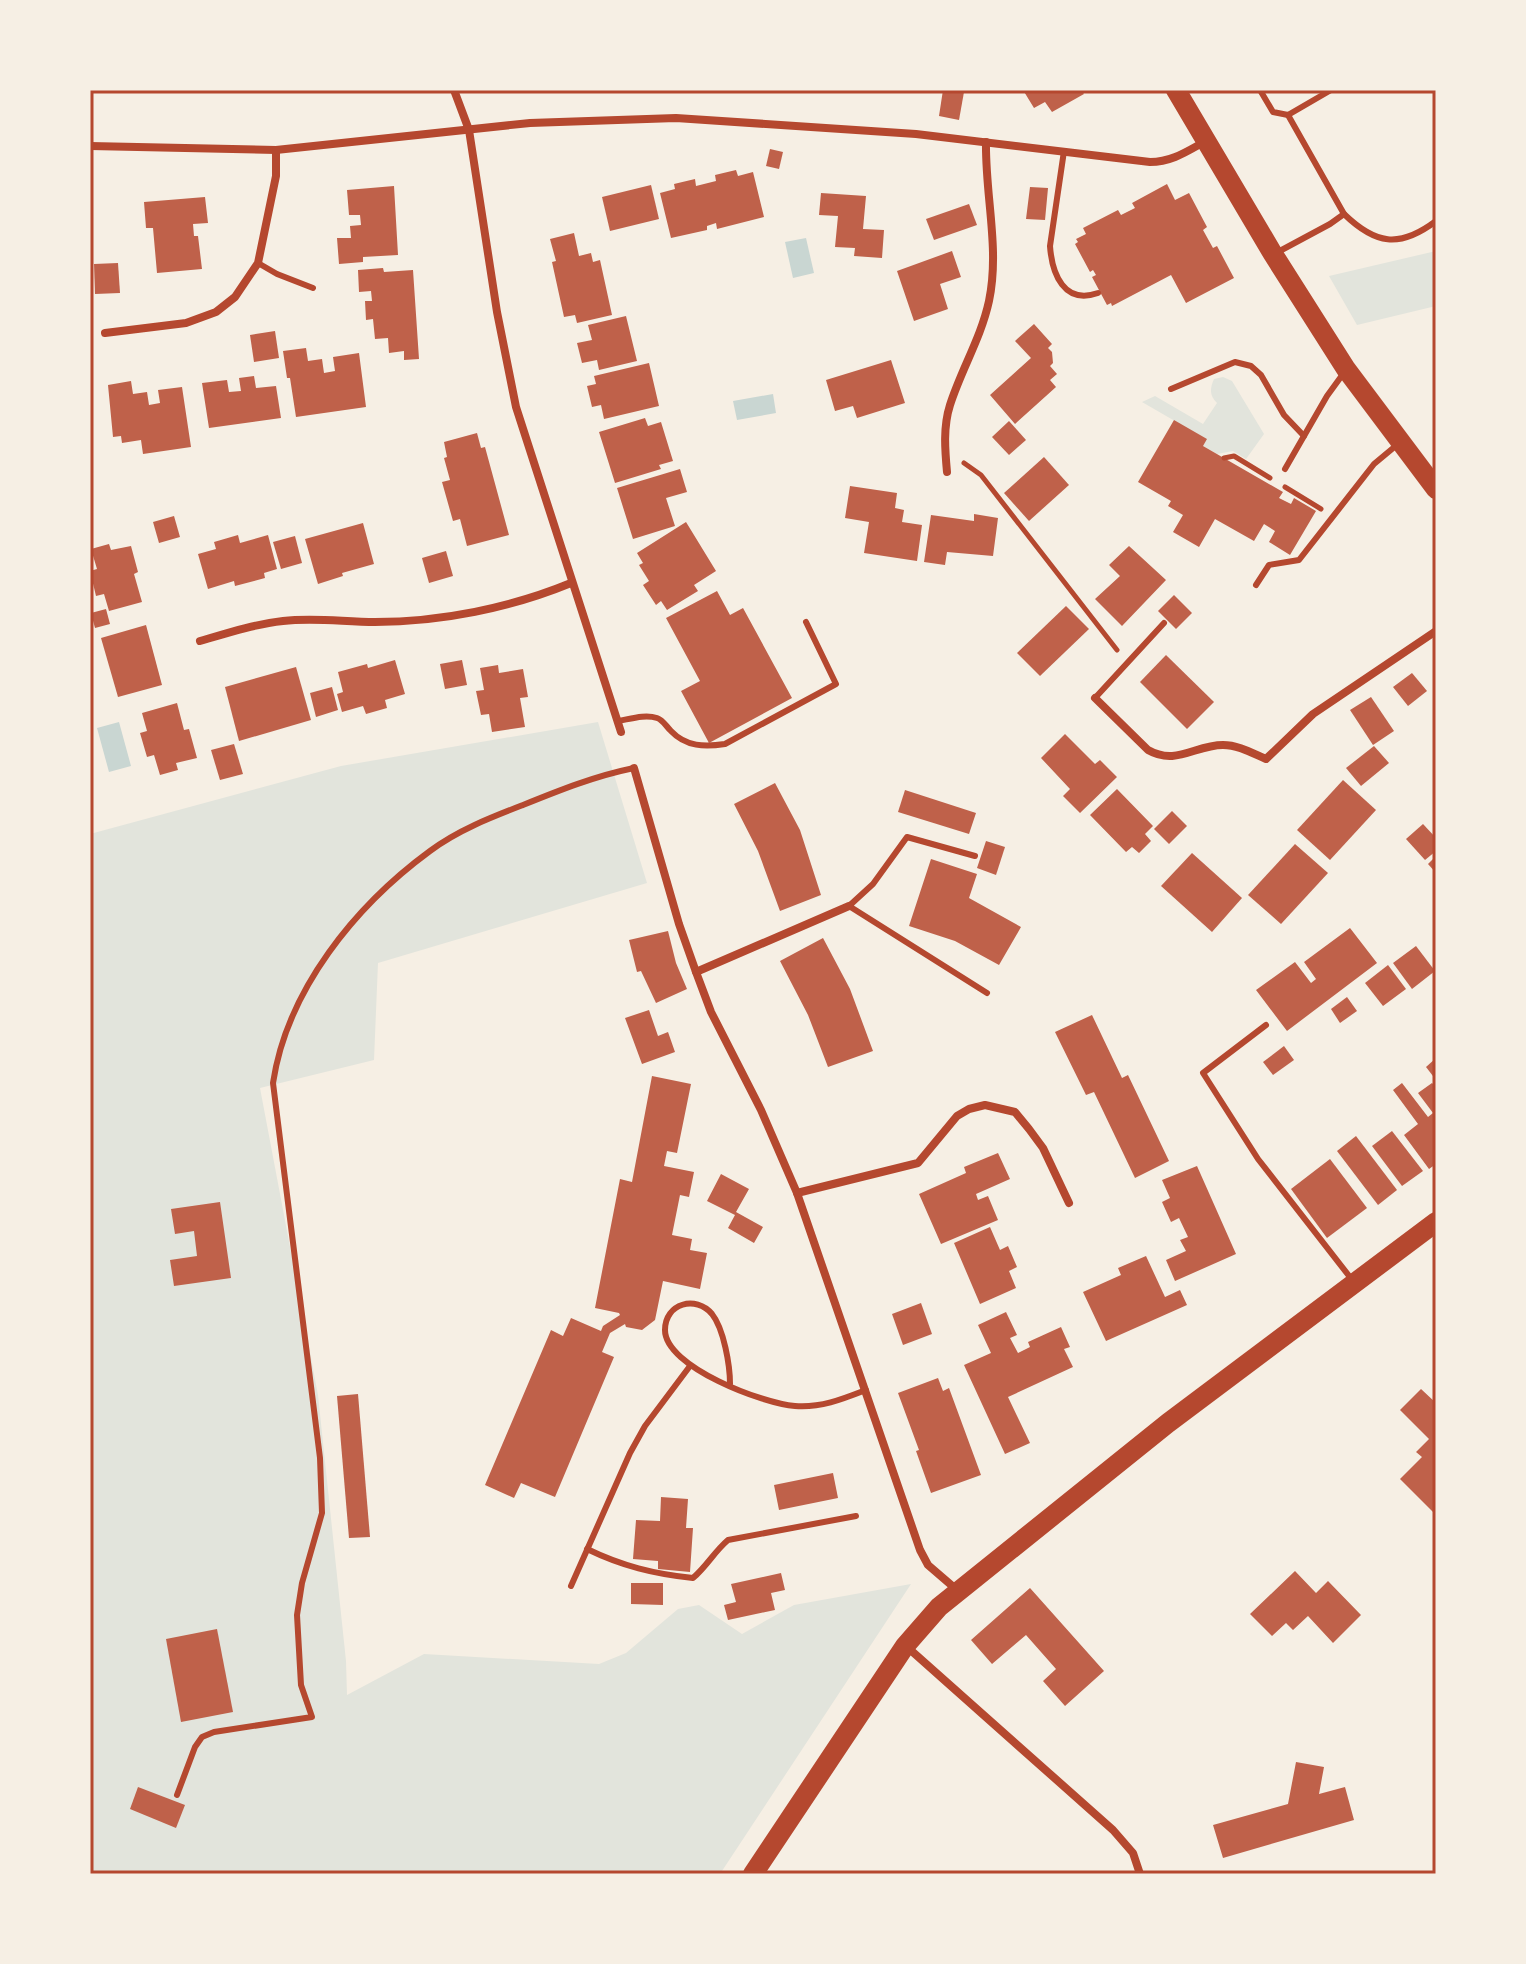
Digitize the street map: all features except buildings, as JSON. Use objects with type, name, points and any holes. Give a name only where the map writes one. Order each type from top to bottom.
[{"type":"main road","points":[[1176,90],[1273,254],[1346,369],[1436,489]]},
{"type":"main road","points":[[753,1874],[905,1646],[939,1607],[1168,1423],[1436,1222]]},
{"type":"street","points":[[454,90],[469,130],[497,312],[516,407],[621,732]]},
{"type":"street","points":[[90,146],[276,150],[544,122],[676,118],[828,127],[1163,162],[1205,142]]},
{"type":"street","points":[[947,472],[944,448],[950,406],[979,333],[993,276],[986,142]]},
{"type":"street","points":[[105,333],[186,323],[216,312],[235,297],[258,263],[276,176],[276,150]]},
{"type":"street","points":[[200,641],[282,621],[376,622],[465,614],[525,600],[571,583]]},
{"type":"street","points":[[1095,698],[1148,750],[1157,755],[1168,758],[1229,745],[1266,759],[1313,714],[1436,631]]},
{"type":"street","points":[[634,768],[696,972],[711,1012],[761,1110],[797,1193],[920,1550],[928,1565],[957,1590]]},
{"type":"street","points":[[696,972],[849,906]]},
{"type":"street","points":[[797,1193],[918,1163],[957,1116],[985,1105],[1015,1112],[1043,1148],[1069,1203]]},
{"type":"street","points":[[905,1646],[1113,1830],[1133,1853],[1140,1874]]},
{"type":"lane","points":[[1260,90],[1273,112],[1288,115],[1331,90]]},
{"type":"lane","points":[[1288,115],[1344,214],[1361,230],[1379,240],[1422,232],[1436,221]]},
{"type":"lane","points":[[1064,151],[1050,246],[1051,261],[1060,281],[1076,296],[1087,297],[1098,293]]},
{"type":"lane","points":[[1273,254],[1344,214]]},
{"type":"lane","points":[[258,263],[313,288]]},
{"type":"lane","points":[[1171,389],[1235,362],[1251,366],[1261,375],[1284,415],[1304,436]]},
{"type":"lane","points":[[1285,469],[1346,369]]},
{"type":"lane","points":[[1256,585],[1269,565],[1299,560],[1371,467],[1400,441]]},
{"type":"lane","points":[[618,721],[649,717],[661,719],[674,735],[691,744],[706,747],[725,744],[836,684],[806,622]]},
{"type":"lane","points":[[1095,698],[1164,623]]},
{"type":"lane","points":[[177,1795],[195,1747],[202,1737],[214,1732],[312,1717],[301,1685],[297,1615],[302,1583],[322,1513],[320,1458],[273,1083],[278,1050],[290,1019],[305,989],[347,928],[391,883],[432,849],[484,821],[594,776],[634,768]]},
{"type":"lane","points":[[975,856],[907,837],[873,884],[849,906],[987,993]]},
{"type":"lane","points":[[1266,1025],[1203,1073],[1258,1159],[1355,1283]]},
{"type":"lane","points":[[730,1384],[730,1366],[714,1317],[705,1308],[683,1303],[675,1307],[667,1317],[665,1330],[675,1353],[690,1366],[730,1384],[766,1400],[796,1406],[831,1403],[866,1390]]},
{"type":"lane","points":[[571,1586],[630,1453],[645,1426],[690,1366]]},
{"type":"lane","points":[[587,1549],[620,1565],[693,1578],[728,1540],[856,1516]]},
{"type":"path","points":[[944,448],[981,475],[1127,664]]},
{"type":"shaded area","points":[[806,238],[814,273],[793,278],[785,242]]},
{"type":"shaded area","points":[[1436,251],[1436,306],[1357,325],[1329,276]]},
{"type":"shaded area","points":[[1223,377],[1232,381],[1264,434],[1246,459],[1233,451],[1217,454],[1203,446],[1206,439],[1142,402],[1155,396],[1203,424],[1217,403],[1211,391],[1214,379]]},
{"type":"shaded area","points":[[773,394],[776,413],[737,420],[733,401]]},
{"type":"shaded area","points":[[119,722],[131,766],[109,772],[97,728]]},
{"type":"shaded area","points":[[598,722],[647,883],[378,963],[374,1060],[260,1088],[318,1395],[347,1695],[424,1654],[599,1664],[626,1653],[678,1609],[699,1605],[742,1634],[794,1605],[911,1584],[720,1874],[90,1874],[90,834],[341,766]]}]
